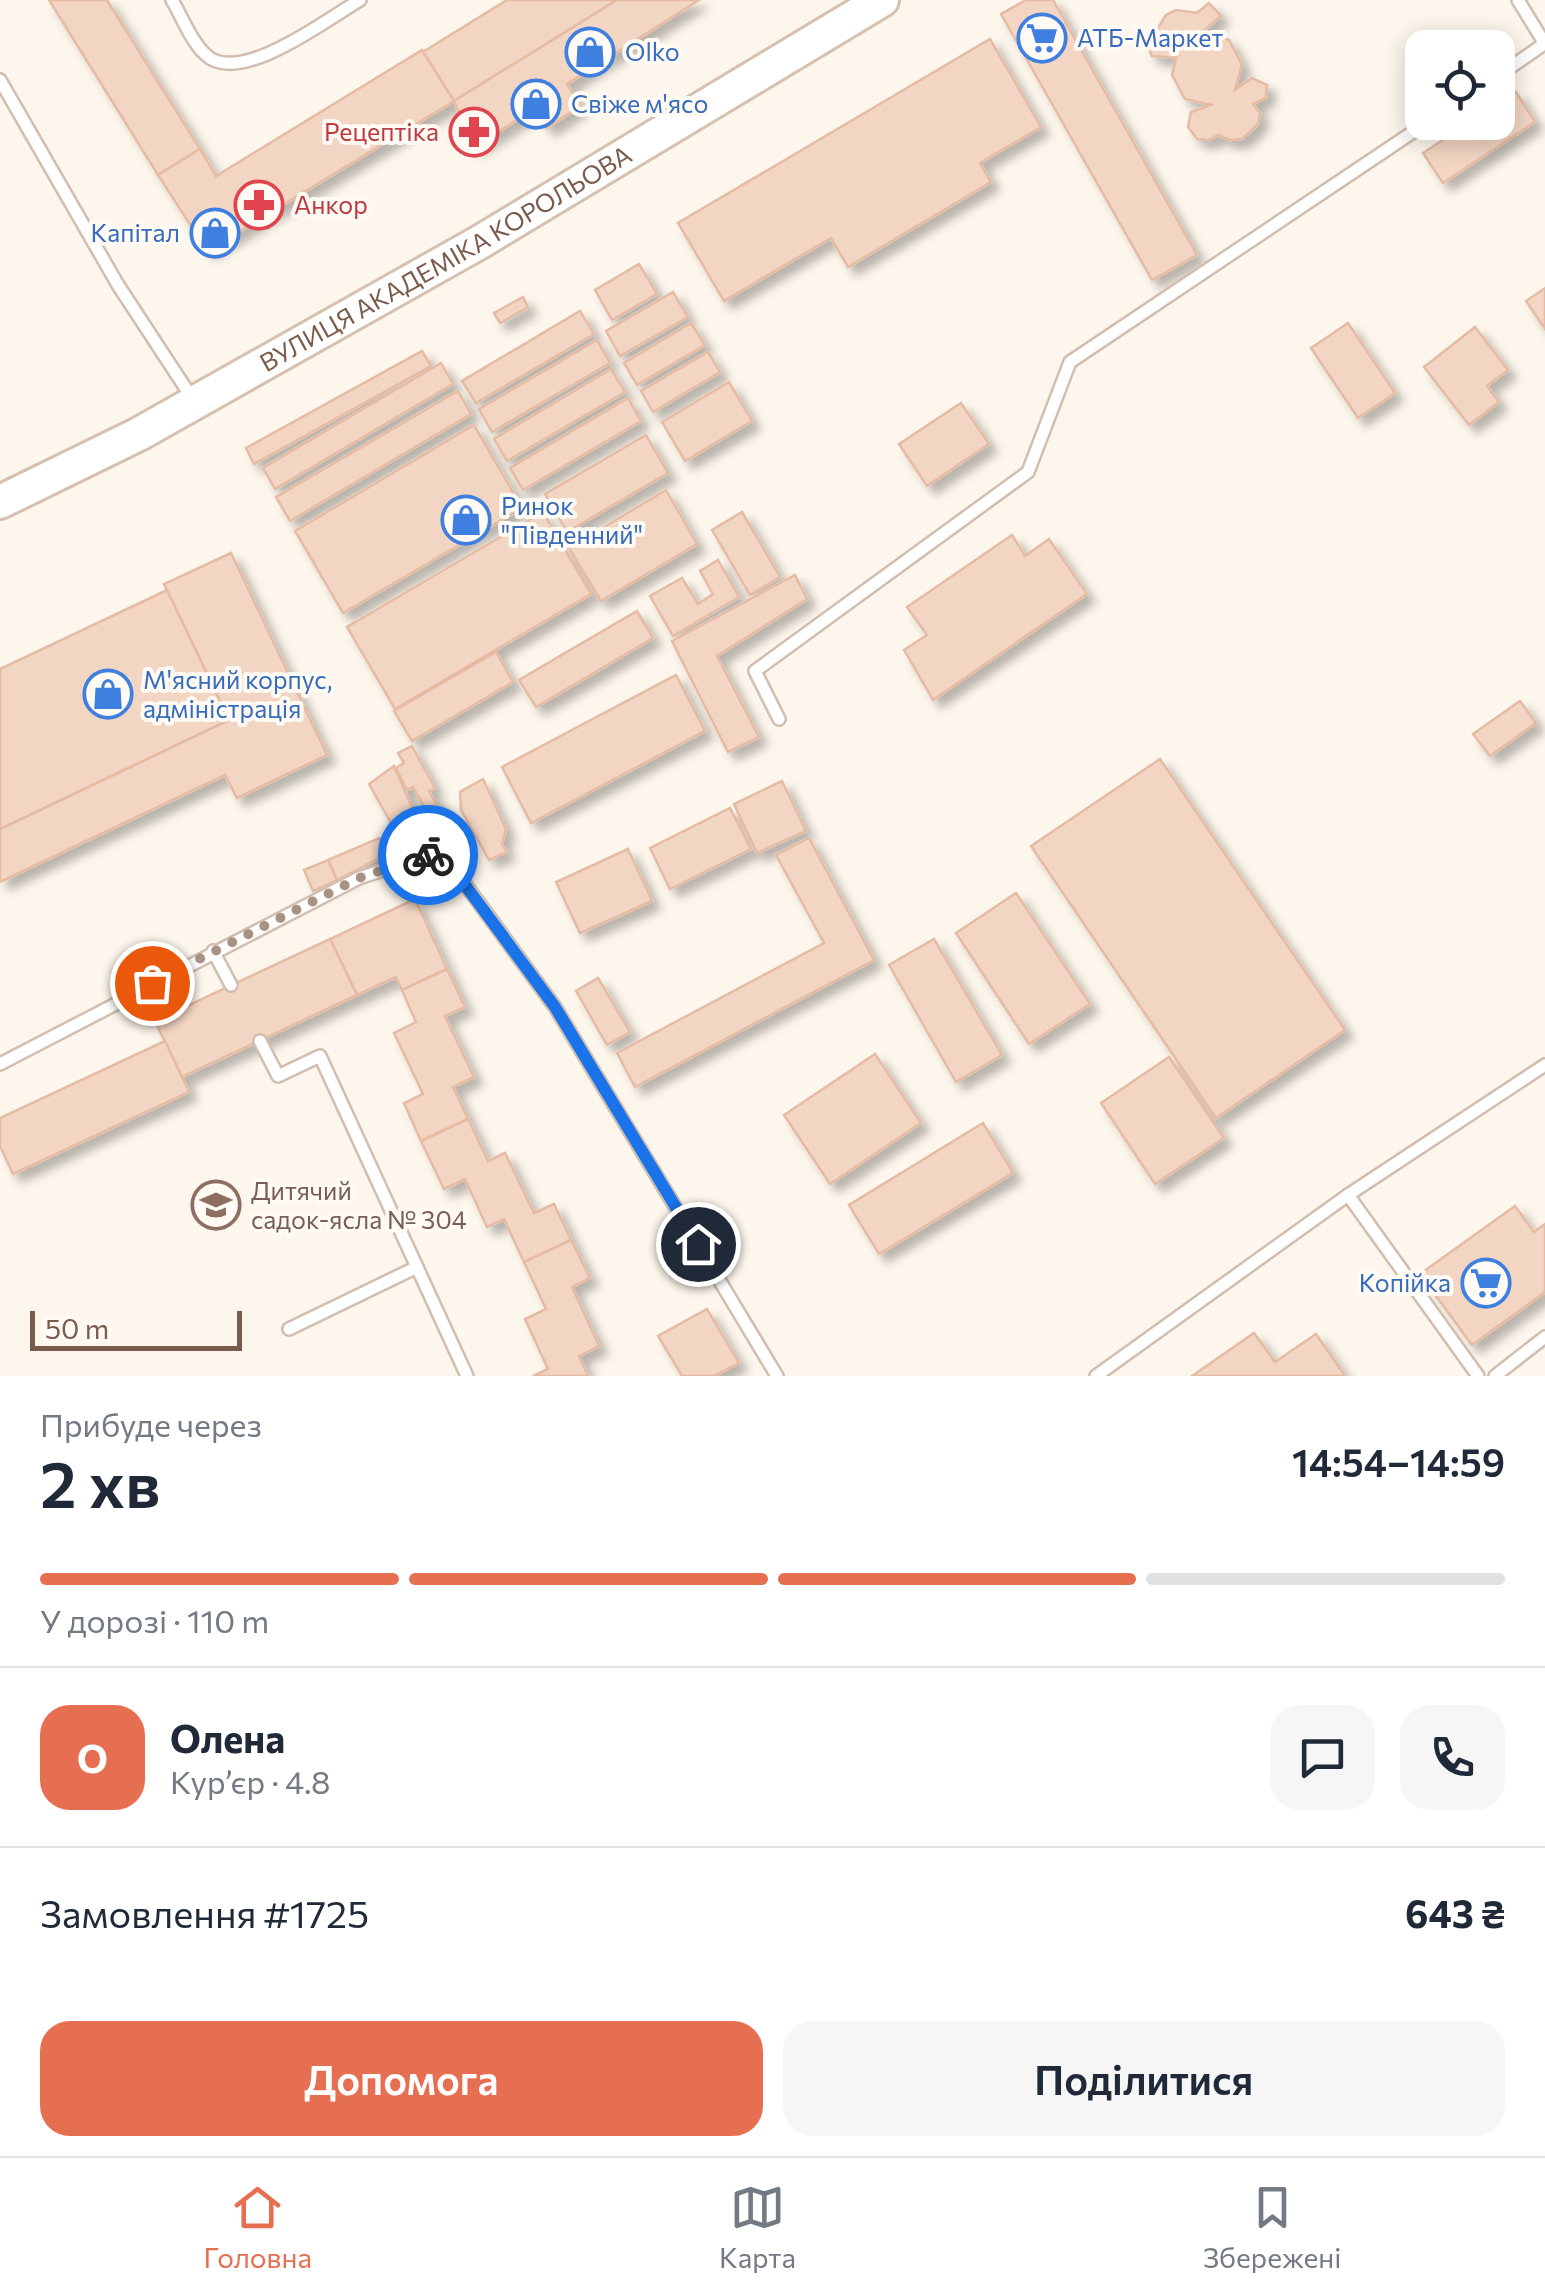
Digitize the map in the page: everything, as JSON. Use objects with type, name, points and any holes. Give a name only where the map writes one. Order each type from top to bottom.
[{"type":"main road","name":"ВУЛИЦЯ АКАДЕМІКА КОРОЛЬОВА","points":[[0,502],[195,403],[494,233],[882,0]]},
{"type":"lane","points":[[172,0],[204,54],[230,65],[258,59],[360,0]]},
{"type":"lane","points":[[1515,64],[1545,44],[1518,0]]},
{"type":"lane","points":[[0,80],[118,285],[195,403]]},
{"type":"lane","points":[[780,719],[755,672],[1028,472],[1070,362],[1405,137]]},
{"type":"lane","points":[[103,294],[118,285]]},
{"type":"lane","points":[[0,1064],[359,878],[440,851],[555,1007],[778,1376]]},
{"type":"lane","points":[[213,951],[231,985]]},
{"type":"lane","points":[[260,1041],[278,1076],[320,1056],[467,1376]]},
{"type":"lane","points":[[1096,1376],[1348,1195],[1545,1065]]},
{"type":"lane","points":[[1348,1195],[1478,1376]]},
{"type":"lane","points":[[288,1328],[417,1267]]},
{"type":"lane","points":[[1496,1376],[1545,1337]]},
{"type":"building","points":[[49,0],[107,0],[200,149],[158,175]]},
{"type":"building","points":[[507,0],[617,0],[454,101],[423,52]]},
{"type":"building","points":[[617,0],[699,0],[567,84],[580,106],[547,128],[534,109],[473,148],[454,101]]},
{"type":"building","points":[[1026,0],[1053,0],[1197,255],[1152,280],[1001,14]]},
{"type":"building","points":[[1209,3],[1221,16],[1203,31],[1229,40],[1242,65],[1235,90],[1252,78],[1267,85],[1266,98],[1253,104],[1260,113],[1258,124],[1242,139],[1218,135],[1209,140],[1197,139],[1188,127],[1191,112],[1211,105],[1185,99],[1172,75],[1176,58],[1152,56],[1147,45],[1166,15],[1176,10],[1197,13]]},
{"type":"building","points":[[990,39],[1041,127],[980,163],[991,182],[848,267],[831,238],[724,301],[678,223]]},
{"type":"building","points":[[422,50],[454,101],[207,251],[158,175],[200,149],[216,176]]},
{"type":"building","points":[[1515,93],[1535,122],[1515,135]]},
{"type":"building","points":[[1443,140],[1508,140],[1443,183],[1423,153]]},
{"type":"building","points":[[639,264],[657,294],[612,320],[595,290]]},
{"type":"building","points":[[1545,288],[1545,329],[1526,301]]},
{"type":"building","points":[[673,292],[688,317],[620,356],[606,331]]},
{"type":"building","points":[[523,297],[528,307],[500,323],[494,313]]},
{"type":"building","points":[[580,311],[594,334],[476,403],[462,381]]},
{"type":"building","points":[[691,323],[705,345],[637,385],[624,363]]},
{"type":"building","points":[[1348,323],[1395,393],[1358,418],[1311,348]]},
{"type":"building","points":[[1475,327],[1508,370],[1487,386],[1499,402],[1469,425],[1424,367]]},
{"type":"building","points":[[597,340],[610,363],[492,432],[479,409]]},
{"type":"building","points":[[422,351],[431,366],[254,464],[246,448]]},
{"type":"building","points":[[708,352],[720,372],[653,412],[641,391]]},
{"type":"building","points":[[441,363],[453,384],[275,489],[263,468]]},
{"type":"building","points":[[611,369],[625,392],[507,461],[494,439]]},
{"type":"building","points":[[729,382],[752,421],[685,461],[662,422]]},
{"type":"building","points":[[458,391],[471,414],[290,521],[276,497]]},
{"type":"building","points":[[628,398],[641,421],[523,490],[510,468]]},
{"type":"building","points":[[961,403],[989,444],[927,486],[899,444]]},
{"type":"building","points":[[474,425],[522,508],[343,613],[295,531]]},
{"type":"building","points":[[646,435],[668,473],[567,532],[545,494]]},
{"type":"building","points":[[666,490],[697,544],[601,601],[569,548]]},
{"type":"building","points":[[543,512],[591,594],[395,709],[347,627]]},
{"type":"building","points":[[742,512],[780,577],[750,595],[712,530]]},
{"type":"building","points":[[1012,535],[1025,556],[1049,539],[1087,594],[933,700],[904,650],[927,635],[907,607]]},
{"type":"building","points":[[231,553],[327,755],[237,798],[225,775],[0,882],[0,829],[229,720],[164,584]]},
{"type":"building","points":[[718,560],[739,597],[673,636],[650,596],[682,578],[698,604],[713,594],[700,571]]},
{"type":"building","points":[[795,575],[807,599],[717,656],[759,737],[728,752],[672,641]]},
{"type":"building","name":"М'ясний корпус, адміністрація","points":[[167,590],[229,720],[0,829],[0,669]]},
{"type":"building","points":[[637,611],[653,638],[536,707],[519,680]]},
{"type":"building","points":[[496,652],[513,682],[412,741],[394,711]]},
{"type":"building","points":[[676,675],[705,731],[531,823],[502,767]]},
{"type":"building","points":[[1520,701],[1536,723],[1490,756],[1473,734]]},
{"type":"building","points":[[412,746],[435,788],[429,791],[441,813],[431,819],[413,787],[407,790],[396,768],[404,763],[398,753]]},
{"type":"building","points":[[1160,759],[1345,1030],[1216,1118],[1031,846]]},
{"type":"building","points":[[394,766],[421,828],[399,837],[369,784]]},
{"type":"building","points":[[483,779],[506,829],[502,844],[507,852],[489,860],[461,810],[460,792]]},
{"type":"building","points":[[782,781],[806,831],[757,853],[734,804]]},
{"type":"building","points":[[730,808],[751,849],[670,889],[650,848]]},
{"type":"building","points":[[379,838],[387,854],[337,880],[328,860]]},
{"type":"building","points":[[809,838],[874,960],[635,1087],[617,1053],[824,943],[776,855]]},
{"type":"building","points":[[628,849],[652,901],[580,933],[556,882]]},
{"type":"building","points":[[328,860],[337,880],[313,891],[304,870]]},
{"type":"building","points":[[1016,893],[1090,1004],[1029,1044],[956,933]]},
{"type":"building","points":[[415,899],[447,969],[402,990],[396,977],[357,995],[330,939]]},
{"type":"building","points":[[330,939],[357,995],[182,1077],[155,1021]]},
{"type":"building","points":[[934,939],[1002,1055],[956,1082],[889,965]]},
{"type":"building","points":[[447,969],[465,1007],[445,1016],[474,1077],[453,1087],[468,1119],[421,1141],[404,1103],[423,1094],[394,1033],[416,1022],[402,990]]},
{"type":"building","points":[[598,978],[630,1032],[607,1045],[576,991]]},
{"type":"building","points":[[165,1041],[189,1092],[13,1174],[0,1146],[0,1118]]},
{"type":"building","points":[[875,1054],[921,1123],[830,1184],[784,1115]]},
{"type":"building","points":[[1169,1057],[1224,1138],[1155,1184],[1101,1103]]},
{"type":"building","points":[[468,1119],[488,1161],[505,1153],[534,1213],[554,1204],[571,1240],[524,1262],[504,1219],[487,1227],[465,1179],[444,1189],[421,1141]]},
{"type":"building","points":[[983,1123],[1013,1173],[879,1254],[849,1205]]},
{"type":"building","name":"Копійка","points":[[1515,1206],[1534,1232],[1545,1224],[1545,1292],[1472,1345],[1420,1274]]},
{"type":"building","points":[[571,1240],[590,1278],[572,1287],[599,1346],[579,1356],[588,1376],[533,1376],[548,1369],[525,1319],[546,1309],[524,1262]]},
{"type":"building","points":[[707,1309],[739,1363],[714,1376],[682,1376],[658,1336]]},
{"type":"building","points":[[1254,1333],[1275,1362],[1316,1334],[1345,1376],[1192,1376]]},
{"type":"way so far","points":[[152,983],[359,878],[428,855]]},
{"type":"place","name":"АТБ-Маркет","points":[[1042,38]]},
{"type":"place","name":"Olko","points":[[590,52]]},
{"type":"place","name":"Свіже м'ясо","points":[[536,104]]},
{"type":"place","name":"Рецептіка","points":[[474,132]]},
{"type":"place","name":"Анкор","points":[[259,205]]},
{"type":"place","name":"Капітал","points":[[215,233]]},
{"type":"place","name":"Ринок \"Південний\"","points":[[466,520]]},
{"type":"place","name":"М'ясний корпус, адміністрація","points":[[108,694]]},
{"type":"place","name":"Дитячий садок-ясла № 304","points":[[216,1205]]},
{"type":"place","name":"Копійка","points":[[1486,1283]]},
{"type":"route","points":[[428,855],[440,851],[477,895],[555,1007],[698,1244]]}]
